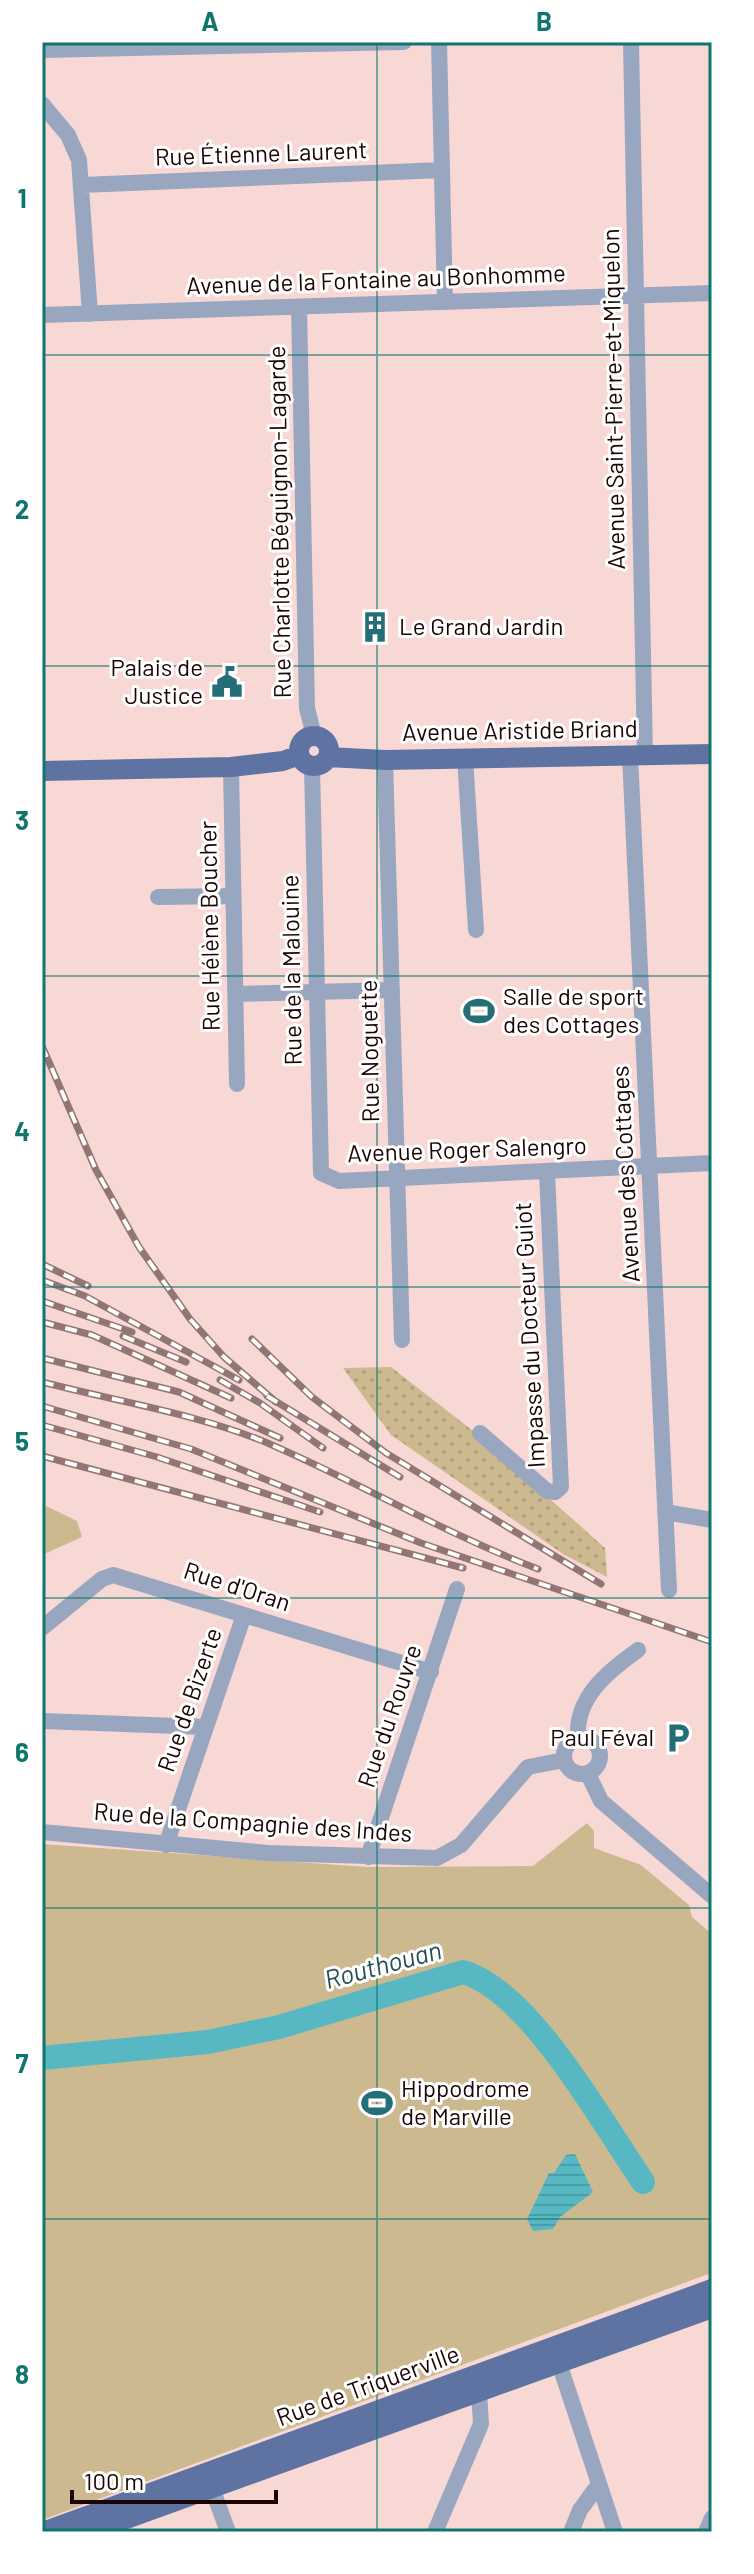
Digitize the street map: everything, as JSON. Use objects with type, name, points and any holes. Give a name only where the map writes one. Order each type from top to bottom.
[{"type":"main road","points":[[313,759],[302,741],[314,736]]},
{"type":"main road","name":"Avenue Aristide Briand","points":[[42,771],[231,767],[313,759],[712,754]]},
{"type":"main road","name":"Rue de Triquerville","points":[[43,2532],[712,2289]]},
{"type":"main road","name":"Rue de Triquerville","points":[[90,2532],[712,2308]]},
{"type":"street","points":[[42,50],[404,42]]},
{"type":"street","points":[[439,42],[445,302]]},
{"type":"street","name":"Avenue Saint-Pierre-et-Miquelon","points":[[631,42],[636,296],[637,755]]},
{"type":"street","points":[[42,104],[76,146],[82,185],[90,314]]},
{"type":"street","name":"Rue Étienne Laurent","points":[[82,185],[442,170]]},
{"type":"street","name":"Avenue de la Fontaine au Bonhomme","points":[[42,315],[712,293]]},
{"type":"street","name":"Rue Charlotte Béguignon-Lagarde","points":[[299,307],[307,708],[314,736]]},
{"type":"street","name":"Avenue des Cottages","points":[[637,755],[649,1166],[669,1590]]},
{"type":"street","points":[[465,758],[476,930]]},
{"type":"street","name":"Rue de la Malouine","points":[[313,759],[315,993],[321,1173]]},
{"type":"street","name":"Rue Noguette","points":[[385,760],[402,1340]]},
{"type":"street","name":"Rue Hélène Boucher","points":[[231,767],[237,1084]]},
{"type":"street","points":[[158,897],[233,896]]},
{"type":"street","points":[[236,994],[392,990]]},
{"type":"street","name":"Avenue Roger Salengro","points":[[321,1173],[339,1181],[712,1163]]},
{"type":"street","name":"Impasse du Docteur Guiot","points":[[480,1433],[547,1491],[555,1492],[561,1487],[547,1172]]},
{"type":"street","points":[[665,1512],[712,1520]]},
{"type":"street","name":"Rue d'Oran","points":[[42,1628],[102,1579],[113,1575],[431,1672]]},
{"type":"street","name":"Rue du Rouvre","points":[[368,1857],[457,1589]]},
{"type":"street","name":"Rue de Bizerte","points":[[166,1845],[244,1615]]},
{"type":"street","points":[[578,1738],[592,1741],[599,1749],[597,1767],[588,1774],[571,1771],[564,1760],[566,1748],[578,1738],[580,1709],[612,1670],[638,1650]]},
{"type":"street","points":[[42,1721],[206,1727]]},
{"type":"street","name":"Rue de la Compagnie des Indes","points":[[42,1832],[166,1845],[437,1858],[454,1852],[528,1767],[564,1760]]},
{"type":"street","points":[[588,1774],[601,1801],[712,1896]]},
{"type":"street","points":[[559,2363],[615,2532]]},
{"type":"street","points":[[435,2532],[481,2424],[479,2392]]},
{"type":"street","points":[[571,2532],[580,2510],[599,2484]]},
{"type":"street","points":[[212,2488],[228,2532]]},
{"type":"street","points":[[706,2532],[712,2518]]},
{"type":"shaded area","points":[[391,1367],[477,1434],[605,1548],[607,1577],[563,1554],[391,1435],[343,1368]]},
{"type":"shaded area","points":[[42,1504],[77,1521],[82,1537],[42,1555]]},
{"type":"shaded area","name":"Hippodrome de Marville","points":[[587,1823],[594,1831],[594,1848],[641,1865],[689,1905],[692,1917],[712,1934],[711,2273],[42,2520],[42,1844],[368,1867],[533,1866]]},
{"type":"water","points":[[575,2154],[593,2192],[560,2217],[553,2229],[533,2231],[527,2219],[549,2173],[554,2173],[566,2155]]},
{"type":"waterway","name":"Routhouan","points":[[42,2058],[208,2042],[279,2027],[463,1972],[488,1984],[514,2005],[539,2032],[586,2095],[643,2182]]},
{"type":"railway","points":[[42,1046],[96,1170],[139,1247],[190,1319],[224,1357],[276,1402]]},
{"type":"railway","points":[[42,1264],[88,1286]]},
{"type":"railway","points":[[42,1280],[85,1296],[239,1380]]},
{"type":"railway","points":[[42,1301],[132,1332]]},
{"type":"railway","points":[[42,1322],[92,1335],[231,1398]]},
{"type":"railway","points":[[123,1336],[186,1362]]},
{"type":"railway","points":[[252,1339],[312,1397],[386,1453],[601,1584]]},
{"type":"railway","points":[[42,1358],[179,1392],[280,1438]]},
{"type":"railway","points":[[220,1380],[260,1403],[323,1448]]},
{"type":"railway","points":[[42,1382],[246,1434],[538,1569]]},
{"type":"railway","points":[[267,1396],[400,1477]]},
{"type":"railway","points":[[42,1406],[191,1449],[421,1543],[712,1642]]},
{"type":"railway","points":[[42,1425],[157,1457],[320,1512]]},
{"type":"railway","points":[[42,1456],[463,1568]]},
{"type":"place","name":"Le Grand Jardin","points":[[375,627]]},
{"type":"place","name":"Palais de Justice","points":[[227,682]]},
{"type":"place","name":"Salle de sport des Cottages","points":[[479,1011]]},
{"type":"place","name":"Paul Féval","points":[[678,1738]]},
{"type":"place","name":"Hippodrome de Marville","points":[[377,2103]]}]
